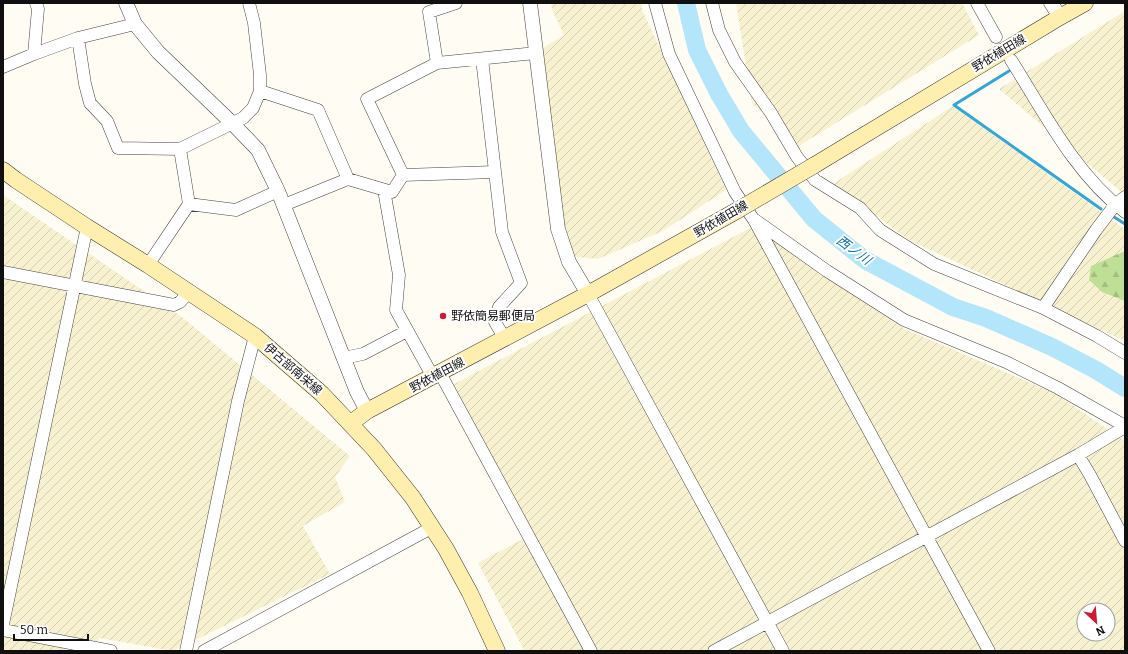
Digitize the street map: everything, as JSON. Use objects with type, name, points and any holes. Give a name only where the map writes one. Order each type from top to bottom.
[{"type":"main road","name":"野依植田線","points":[[351,423],[367,412],[588,294],[738,210],[813,166],[1056,10],[1084,3]]},
{"type":"main road","name":"伊古部南栄線","points":[[3,170],[86,227],[148,265],[188,293],[255,336],[322,394],[351,423],[413,498],[432,527],[470,593],[497,651]]},
{"type":"street","points":[[34,54],[38,9],[36,3]]},
{"type":"street","points":[[126,3],[135,24],[158,52],[258,150],[284,205],[357,392],[367,412]]},
{"type":"street","points":[[78,38],[90,102],[107,121],[118,148],[180,148],[243,118],[253,108],[260,91],[260,75],[254,23],[249,3]]},
{"type":"street","points":[[437,63],[428,12],[456,3]]},
{"type":"street","points":[[530,3],[558,229],[569,262],[639,385],[783,651]]},
{"type":"street","points":[[655,3],[669,54],[735,192],[754,220],[989,651]]},
{"type":"street","points":[[712,3],[719,30],[735,62],[771,113],[796,157],[815,180],[860,208],[880,230],[934,264],[1043,308],[1097,336],[1125,353]]},
{"type":"street","points":[[977,3],[996,37]]},
{"type":"street","points":[[3,67],[78,38],[135,24]]},
{"type":"street","points":[[403,175],[367,99],[437,63],[536,54]]},
{"type":"street","points":[[482,59],[502,232],[521,283],[499,307],[495,322],[505,339]]},
{"type":"street","points":[[1011,60],[1074,159],[1092,181],[1120,201],[1125,212]]},
{"type":"street","points":[[260,91],[318,110],[348,179]]},
{"type":"street","points":[[148,265],[189,204],[180,148]]},
{"type":"street","points":[[403,175],[495,172]]},
{"type":"street","points":[[284,205],[348,179],[392,192],[403,175]]},
{"type":"street","points":[[384,190],[399,275],[396,310],[407,330],[437,375],[591,651]]},
{"type":"street","points":[[189,204],[236,210],[278,191]]},
{"type":"street","points":[[1043,308],[1096,230],[1120,201]]},
{"type":"street","points":[[714,651],[1078,455],[1125,426],[1058,388],[1006,362],[904,320],[827,271],[754,220]]},
{"type":"street","points":[[3,624],[86,227]]},
{"type":"street","points":[[3,272],[174,305],[180,302],[188,293]]},
{"type":"street","points":[[344,358],[364,354],[407,330]]},
{"type":"street","points":[[186,651],[238,401],[255,336]]},
{"type":"street","points":[[1078,455],[1125,541]]},
{"type":"street","points":[[204,651],[432,527]]},
{"type":"street","points":[[3,630],[111,651]]},
{"type":"shaded area","points":[[551,3],[642,3],[642,10],[726,190],[663,231],[598,259],[567,256],[541,49],[564,35],[552,10]]},
{"type":"shaded area","points":[[736,3],[962,3],[979,35],[797,147],[752,103]]},
{"type":"shaded area","points":[[1125,11],[1125,195],[999,89]]},
{"type":"shaded area","points":[[953,106],[1125,229],[1125,341],[909,240],[833,184]]},
{"type":"shaded area","points":[[3,195],[182,317],[350,456],[335,477],[345,502],[303,526],[330,574],[173,651],[99,638],[95,651],[3,651]]},
{"type":"shaded area","points":[[752,227],[905,329],[1054,393],[1125,441],[1125,651],[520,651],[523,648],[478,563],[532,534],[454,384]]},
{"type":"green space","points":[[1125,251],[1125,301],[1102,292],[1089,280],[1091,266]]},
{"type":"waterway","name":"西ノ川","points":[[686,3],[697,50],[719,94],[741,131],[814,219],[865,260],[953,307],[986,318],[1052,347],[1096,370],[1125,388]]},
{"type":"waterway","points":[[1009,71],[954,105],[1101,209]]},
{"type":"waterway","points":[[1114,217],[1125,224]]},
{"type":"place","name":"野依簡易郵便局","points":[[443,316]]}]
